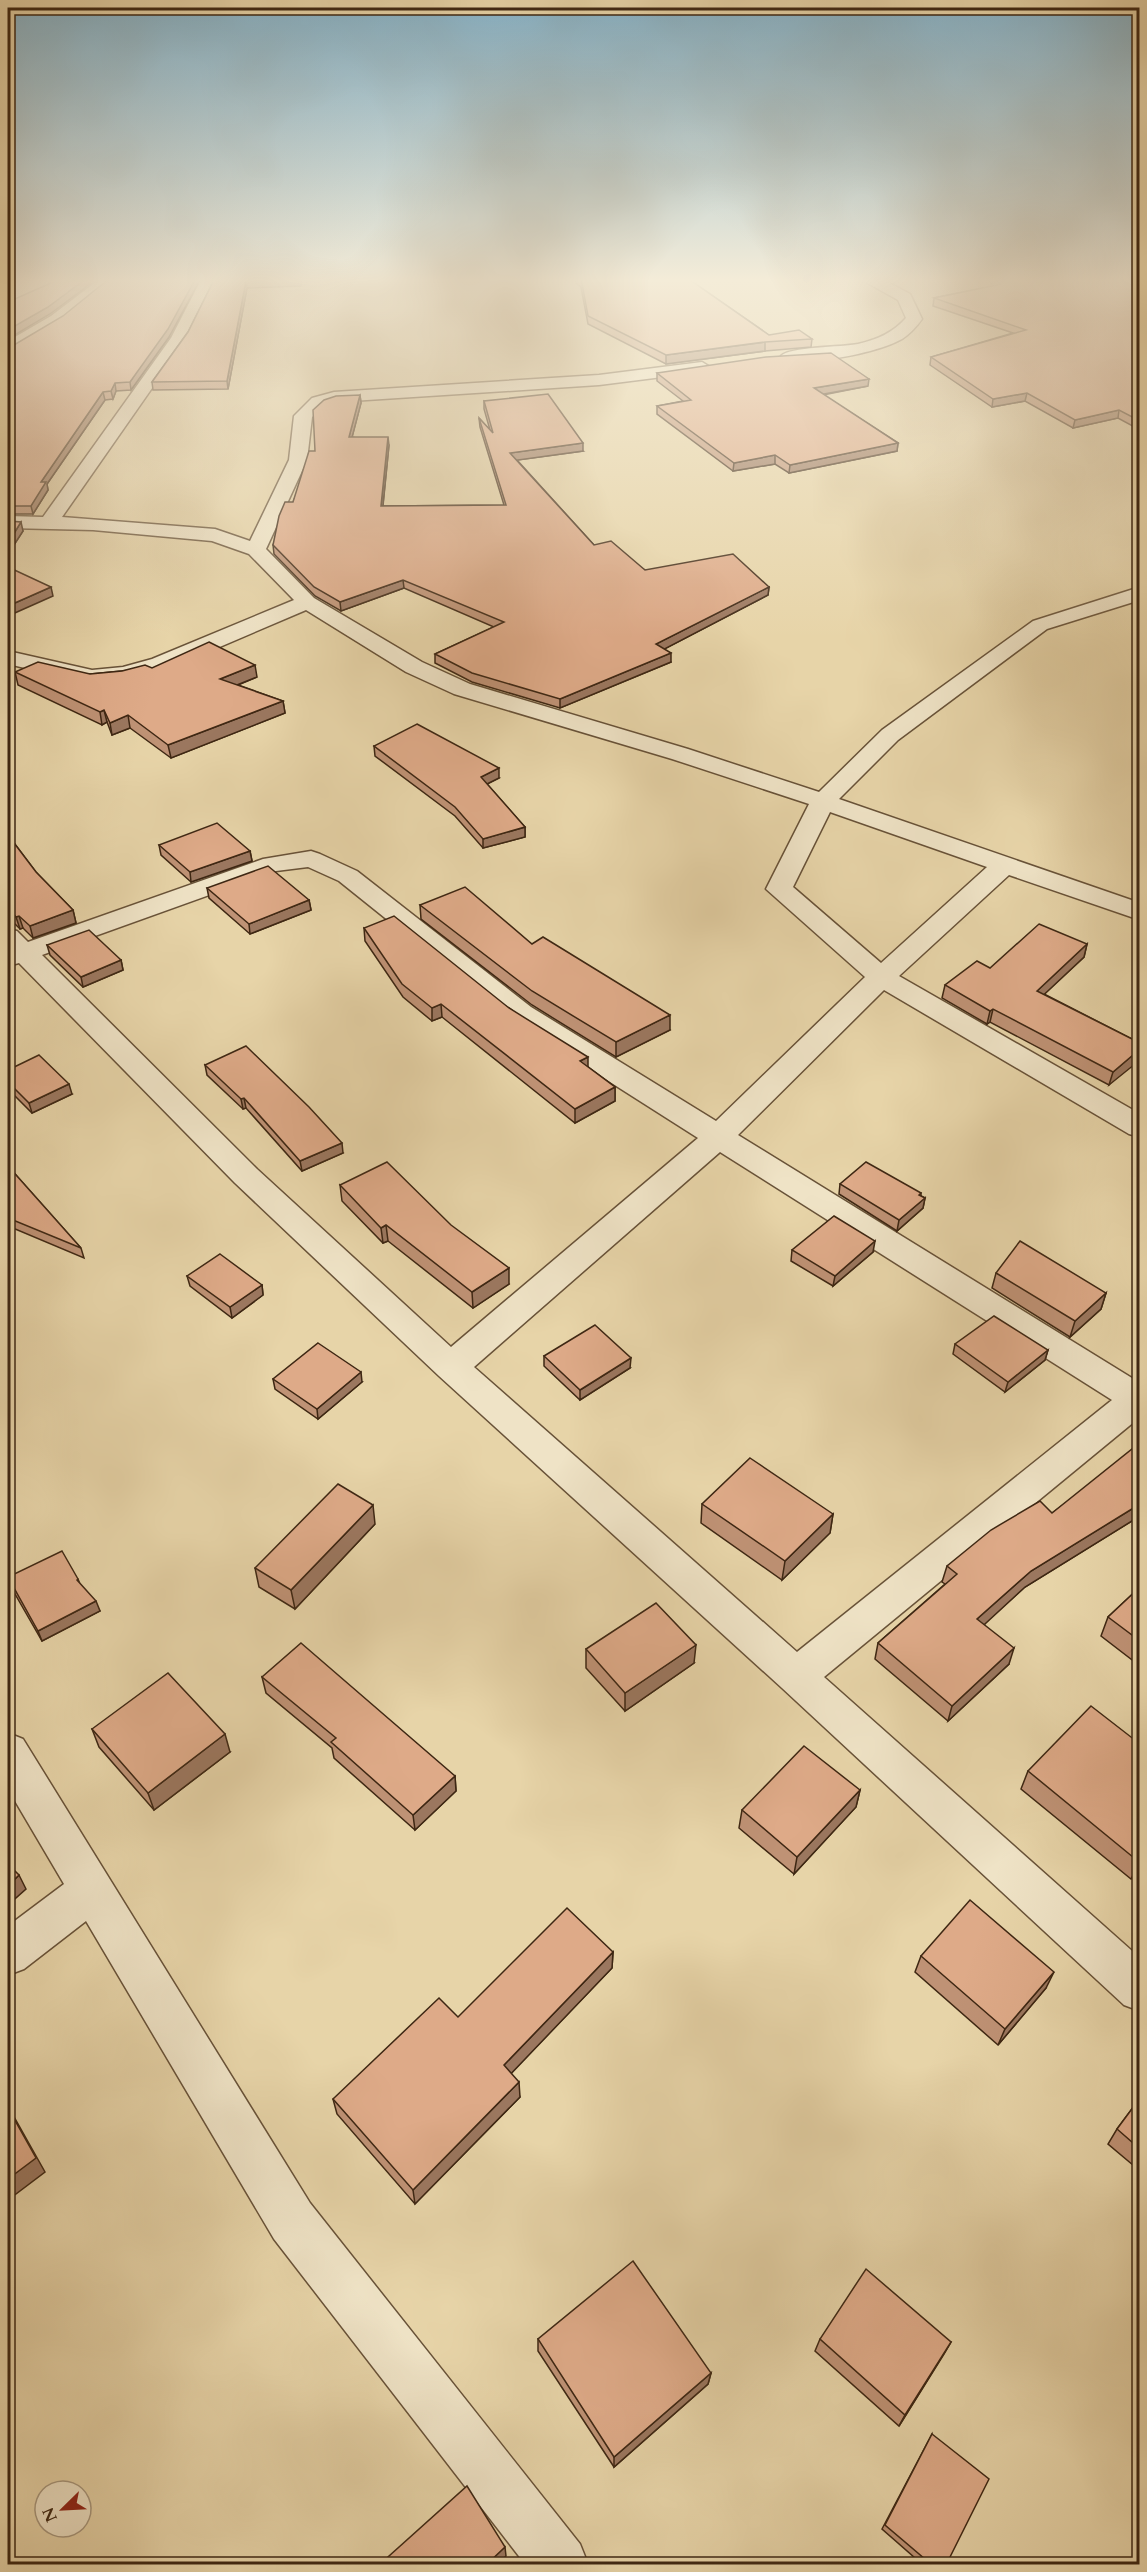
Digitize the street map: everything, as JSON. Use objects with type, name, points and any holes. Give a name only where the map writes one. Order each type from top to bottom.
[{"type":"street","points":[[48,523],[136,398]]},
{"type":"street","points":[[256,550],[298,460],[303,416],[318,402],[329,398]]},
{"type":"street","points":[[8,522],[93,524],[215,535],[256,550],[307,602],[414,667],[462,689],[543,716],[680,754],[823,801],[1140,912]]},
{"type":"street","points":[[1140,593],[1040,625],[890,735],[823,801],[779,889],[881,977],[1140,1127]]},
{"type":"street","points":[[8,658],[92,677],[124,674],[160,664],[307,602]]},
{"type":"street","points":[[796,1676],[1139,1399],[717,1138],[521,1013],[348,876],[311,859],[272,864],[13,949],[246,1176],[451,1367],[796,1676],[1140,1989]]},
{"type":"street","points":[[451,1367],[717,1138],[881,977],[1006,864]]},
{"type":"street","points":[[8,1752],[292,2221],[560,2565]]},
{"type":"street","points":[[8,1953],[91,1890]]},
{"type":"building","points":[[8,398],[99,398],[41,482],[46,482],[31,506],[8,506]]},
{"type":"building","points":[[330,398],[359,398],[349,437],[388,437],[381,506],[506,505],[479,418],[493,433],[484,401],[551,398],[583,443],[510,453],[594,545],[611,541],[645,570],[733,554],[769,587],[656,644],[671,653],[560,699],[472,673],[435,654],[504,622],[403,580],[340,602],[314,587],[273,545],[279,516],[285,502],[293,502],[309,451],[315,451],[313,410],[324,400]]},
{"type":"building","points":[[689,398],[829,398],[898,443],[790,465],[775,455],[734,463],[657,406],[691,400]]},
{"type":"building","points":[[1036,398],[1140,398],[1140,421],[1119,410],[1075,420]]},
{"type":"building","points":[[8,521],[21,522],[10,540],[8,540]]},
{"type":"building","points":[[8,567],[51,587],[8,606]]},
{"type":"building","points":[[209,642],[255,665],[220,679],[283,701],[168,745],[128,715],[110,723],[104,710],[100,712],[15,672],[38,662],[90,674],[122,671],[145,665],[152,668]]},
{"type":"building","points":[[417,724],[499,768],[481,777],[525,827],[483,839],[455,807],[374,746]]},
{"type":"building","points":[[217,823],[250,851],[190,872],[159,845]]},
{"type":"building","points":[[8,835],[36,872],[73,910],[30,926],[19,916],[16,917],[8,907]]},
{"type":"building","points":[[268,866],[309,900],[249,924],[207,888]]},
{"type":"building","points":[[465,887],[532,944],[543,937],[670,1015],[616,1042],[532,991],[420,905]]},
{"type":"building","points":[[394,916],[509,1008],[588,1057],[580,1061],[615,1087],[575,1109],[441,1004],[432,1008],[402,984],[364,928]]},
{"type":"building","points":[[1039,924],[1087,944],[1037,991],[1140,1043],[1140,1049],[1113,1072],[993,1009],[990,1011],[945,985],[977,961],[990,968]]},
{"type":"building","points":[[89,930],[121,960],[81,977],[47,945]]},
{"type":"building","points":[[246,1046],[309,1107],[342,1143],[300,1161],[244,1098],[241,1099],[205,1065]]},
{"type":"building","points":[[39,1055],[69,1084],[29,1103],[8,1082],[8,1070]]},
{"type":"building","points":[[387,1162],[451,1225],[509,1268],[472,1292],[386,1225],[381,1228],[340,1185]]},
{"type":"building","points":[[866,1162],[921,1193],[919,1195],[925,1198],[899,1220],[840,1184]]},
{"type":"building","points":[[8,1166],[81,1248],[8,1218]]},
{"type":"building","points":[[834,1216],[875,1241],[835,1276],[792,1250]]},
{"type":"building","points":[[1020,1241],[1106,1293],[1075,1321],[996,1273]]},
{"type":"building","points":[[220,1254],[262,1285],[230,1307],[187,1276]]},
{"type":"building","points":[[994,1316],[1048,1350],[1008,1382],[955,1344]]},
{"type":"building","points":[[595,1325],[631,1358],[580,1390],[544,1356]]},
{"type":"building","points":[[318,1343],[361,1372],[317,1409],[273,1379]]},
{"type":"building","points":[[1137,1445],[1140,1447],[1140,1504],[1031,1571],[977,1619],[1014,1648],[952,1706],[878,1643],[957,1574],[947,1566],[991,1530],[1040,1501],[1052,1513]]},
{"type":"building","points":[[750,1458],[833,1514],[785,1561],[702,1504]]},
{"type":"building","points":[[338,1484],[373,1505],[291,1590],[255,1568]]},
{"type":"building","points":[[62,1551],[77,1580],[96,1601],[38,1631],[8,1577]]},
{"type":"building","points":[[1140,1587],[1140,1641],[1108,1617]]},
{"type":"building","points":[[656,1603],[696,1645],[625,1693],[586,1649]]},
{"type":"building","points":[[301,1643],[455,1776],[413,1815],[331,1742],[336,1738],[262,1677]]},
{"type":"building","points":[[168,1673],[225,1734],[148,1793],[92,1729]]},
{"type":"building","points":[[1091,1706],[1140,1744],[1139,1862],[1028,1771]]},
{"type":"building","points":[[804,1746],[860,1790],[797,1857],[742,1810]]},
{"type":"building","points":[[8,1864],[19,1875],[8,1886]]},
{"type":"building","points":[[970,1900],[1054,1972],[1005,2029],[921,1956]]},
{"type":"building","points":[[567,1908],[613,1952],[504,2065],[519,2082],[413,2190],[333,2099],[439,1998],[458,2017]]},
{"type":"building","points":[[1140,2098],[1140,2149],[1117,2129]]},
{"type":"building","points":[[8,2108],[36,2158],[8,2179]]},
{"type":"building","points":[[633,2261],[711,2373],[614,2457],[538,2339]]},
{"type":"building","points":[[866,2269],[951,2342],[905,2415],[820,2339]]},
{"type":"building","points":[[932,2434],[989,2479],[946,2565],[932,2565],[885,2525]]},
{"type":"building","points":[[467,2486],[505,2547],[486,2565],[379,2565]]}]
